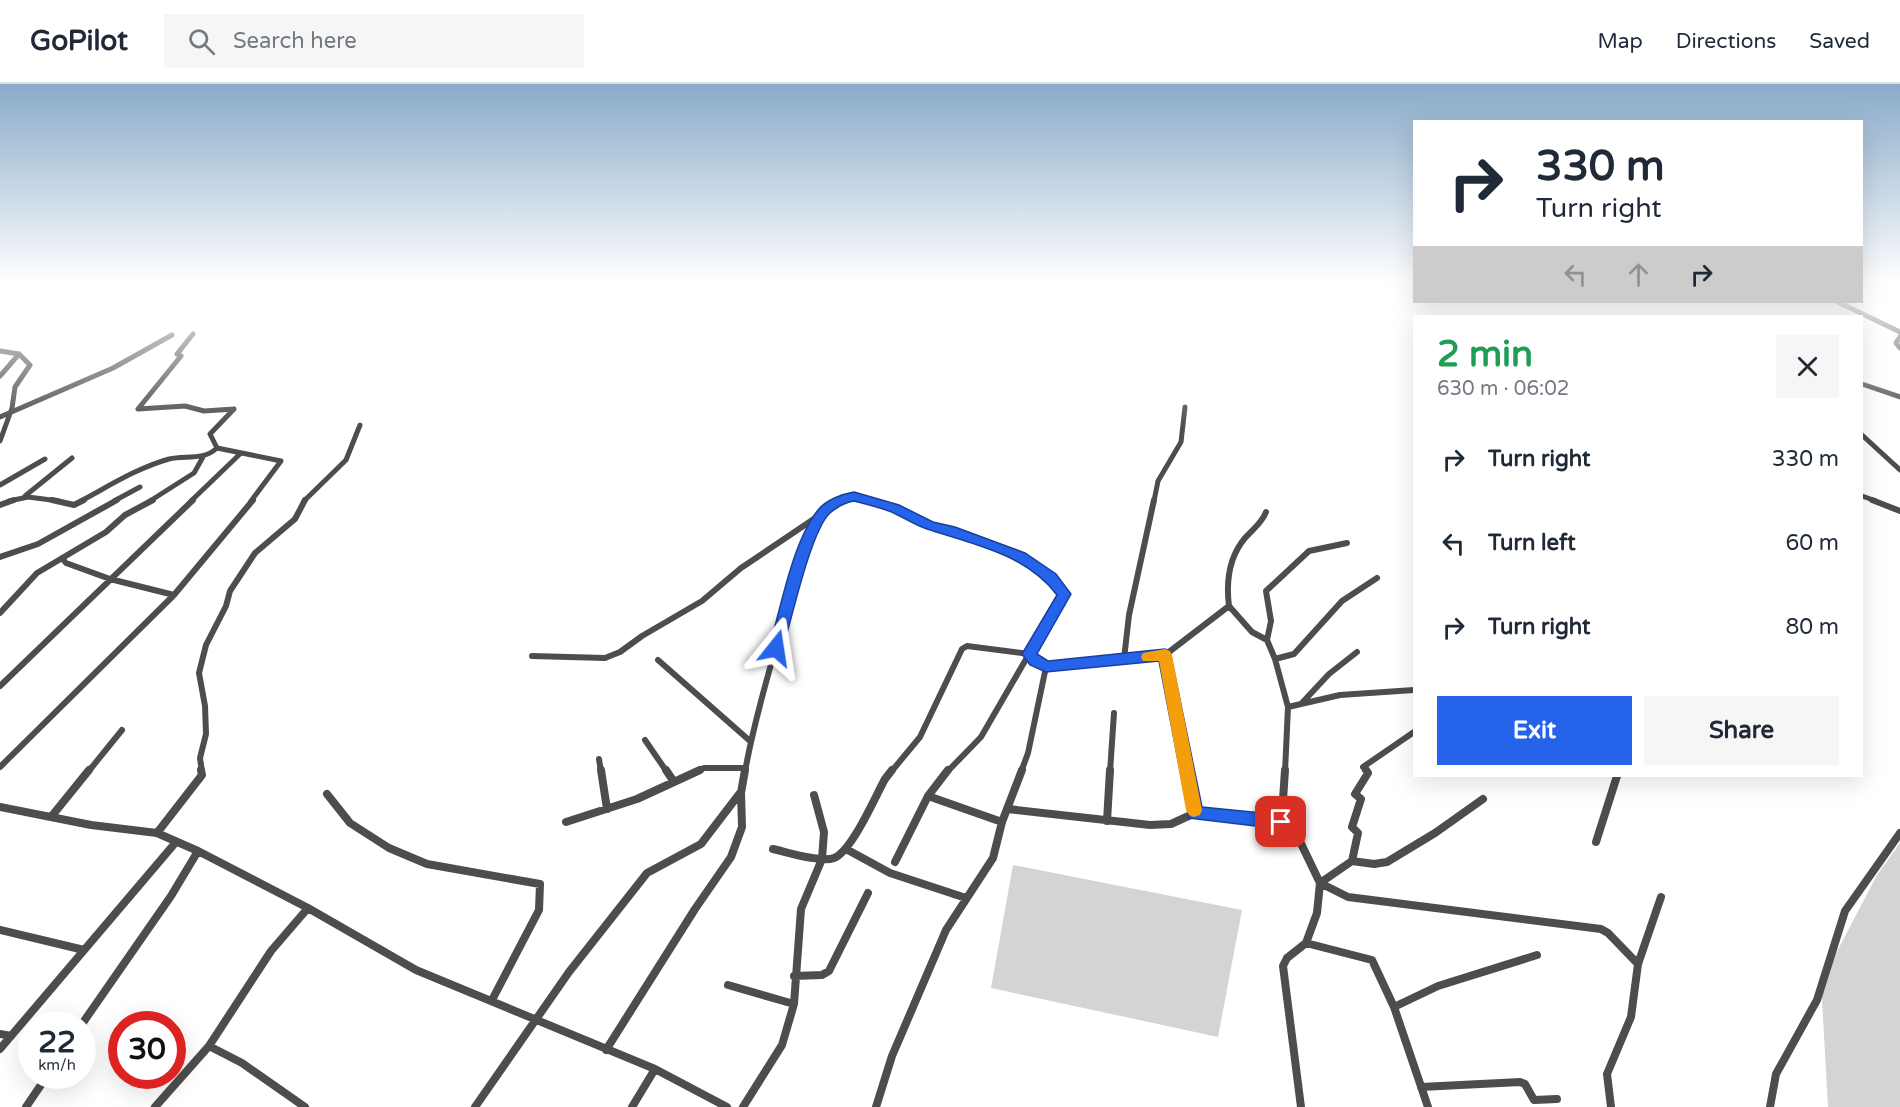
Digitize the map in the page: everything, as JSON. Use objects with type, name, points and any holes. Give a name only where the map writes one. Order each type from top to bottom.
[{"type":"street","points":[[193,334],[178,353],[181,356],[138,406],[138,409],[185,406],[204,411],[234,409],[210,434],[217,448]]},
{"type":"street","points":[[1900,334],[1896,343],[1900,348]]},
{"type":"street","points":[[0,417],[12,408],[49,396],[109,370],[150,350],[172,335]]},
{"type":"street","points":[[0,351],[19,354],[30,365],[15,387],[12,408],[0,441]]},
{"type":"street","points":[[0,376],[19,354]]},
{"type":"street","points":[[1863,384],[1900,398]]},
{"type":"street","points":[[1124,659],[1129,615],[1158,481],[1181,442],[1185,407]]},
{"type":"street","points":[[157,833],[202,775],[200,758],[206,734],[199,673],[206,645],[226,606],[230,591],[255,553],[295,519],[304,501],[346,460],[360,425]]},
{"type":"street","points":[[1863,436],[1875,444],[1900,470]]},
{"type":"street","points":[[0,767],[174,595],[225,536],[280,464],[272,459],[217,448]]},
{"type":"street","points":[[25,496],[74,505],[165,460],[183,456],[212,455],[217,448]]},
{"type":"street","points":[[0,686],[241,453]]},
{"type":"street","points":[[0,613],[37,573],[106,532],[125,515],[137,510],[194,473],[203,457]]},
{"type":"street","points":[[0,505],[25,496],[72,458]]},
{"type":"street","points":[[0,484],[45,459]]},
{"type":"street","points":[[0,557],[38,544],[140,487]]},
{"type":"street","points":[[532,656],[605,658],[620,652],[642,636],[702,601],[741,568],[844,498],[854,496],[894,508],[930,525],[1020,556],[1051,577],[1064,594],[981,737],[950,768],[928,796],[896,862]]},
{"type":"street","points":[[1863,496],[1900,511]]},
{"type":"street","points":[[606,1050],[695,909],[731,857],[742,827],[741,793],[750,741],[806,544],[823,511]]},
{"type":"street","points":[[1266,512],[1263,522],[1242,542],[1226,588],[1229,606],[1252,632],[1267,640],[1275,659],[1288,707],[1284,800],[1291,823],[1320,883],[1317,914],[1306,943],[1287,958],[1283,966],[1300,1107]]},
{"type":"street","points":[[1267,640],[1271,632],[1272,617],[1266,591],[1309,551],[1347,543]]},
{"type":"street","points":[[62,558],[66,563],[110,579],[174,595]]},
{"type":"street","points":[[1275,659],[1294,654],[1342,601],[1377,578]]},
{"type":"street","points":[[772,849],[822,859],[834,858],[846,849],[885,779],[920,737],[962,649],[967,646],[1029,654],[1035,661],[1046,667],[1165,655],[1229,606]]},
{"type":"street","points":[[1302,704],[1329,674],[1357,652]]},
{"type":"street","points":[[1165,655],[1195,813]]},
{"type":"street","points":[[658,660],[683,679],[722,720],[750,741]]},
{"type":"street","points":[[876,1107],[892,1056],[946,930],[993,858],[1002,822],[1028,753],[1046,667]]},
{"type":"street","points":[[1288,707],[1340,695],[1413,690]]},
{"type":"street","points":[[1107,821],[1114,713]]},
{"type":"street","points":[[51,817],[123,730]]},
{"type":"street","points":[[1352,861],[1358,833],[1352,827],[1362,799],[1355,794],[1368,773],[1363,767],[1413,733]]},
{"type":"street","points":[[645,740],[674,782]]},
{"type":"street","points":[[599,759],[607,809]]},
{"type":"street","points":[[566,822],[637,799],[704,768],[744,768]]},
{"type":"street","points":[[1596,842],[1617,777]]},
{"type":"street","points":[[474,1107],[569,972],[647,873],[701,844],[741,793]]},
{"type":"street","points":[[327,794],[350,823],[389,848],[427,864],[540,884],[538,910],[492,1000]]},
{"type":"street","points":[[743,1107],[782,1045],[794,1004],[794,976],[801,909],[822,859],[824,832],[814,795]]},
{"type":"street","points":[[928,796],[1002,822]]},
{"type":"street","points":[[1320,883],[1352,861],[1374,864],[1387,862],[1435,833],[1483,799]]},
{"type":"street","points":[[0,807],[157,833],[198,850],[308,908],[416,970],[655,1069],[726,1107]]},
{"type":"street","points":[[1008,809],[1107,821],[1171,824],[1195,813],[1291,823]]},
{"type":"street","points":[[1770,1107],[1776,1074],[1818,1000],[1845,911],[1900,833]]},
{"type":"street","points":[[0,1048],[176,842]]},
{"type":"street","points":[[846,849],[890,873],[966,898]]},
{"type":"street","points":[[91,1011],[171,896],[198,850]]},
{"type":"street","points":[[1320,883],[1348,897],[1600,929],[1608,933],[1638,963]]},
{"type":"street","points":[[794,976],[822,975],[829,971],[868,893]]},
{"type":"street","points":[[1611,1107],[1607,1074],[1631,1017],[1638,963],[1661,897]]},
{"type":"street","points":[[155,1107],[209,1046],[271,951],[308,908]]},
{"type":"street","points":[[0,930],[84,950]]},
{"type":"street","points":[[1306,943],[1372,960],[1394,1007],[1428,1107]]},
{"type":"street","points":[[1394,1007],[1438,986],[1537,955]]},
{"type":"street","points":[[728,985],[794,1004]]},
{"type":"street","points":[[0,1034],[11,1036]]},
{"type":"street","points":[[209,1046],[242,1063],[305,1107]]},
{"type":"street","points":[[632,1107],[655,1069]]},
{"type":"street","points":[[1421,1087],[1520,1082],[1525,1084],[1534,1100],[1557,1099]]},
{"type":"street","points":[[26,1107],[38,1089]]},
{"type":"shaded area","points":[[1900,843],[1900,1107],[1828,1107],[1821,982],[1877,875]]},
{"type":"shaded area","points":[[1013,865],[1242,910],[1218,1037],[991,988]]},
{"type":"slow traffic","points":[[1148,657],[1165,655],[1194,810]]},
{"type":"route","points":[[776,648],[787,603],[806,544],[823,511],[844,498],[854,496],[894,508],[930,525],[1020,556],[1051,577],[1064,594],[1042,636],[1029,654],[1035,661],[1046,667],[1056,664],[1165,655],[1195,813],[1281,822]]}]
